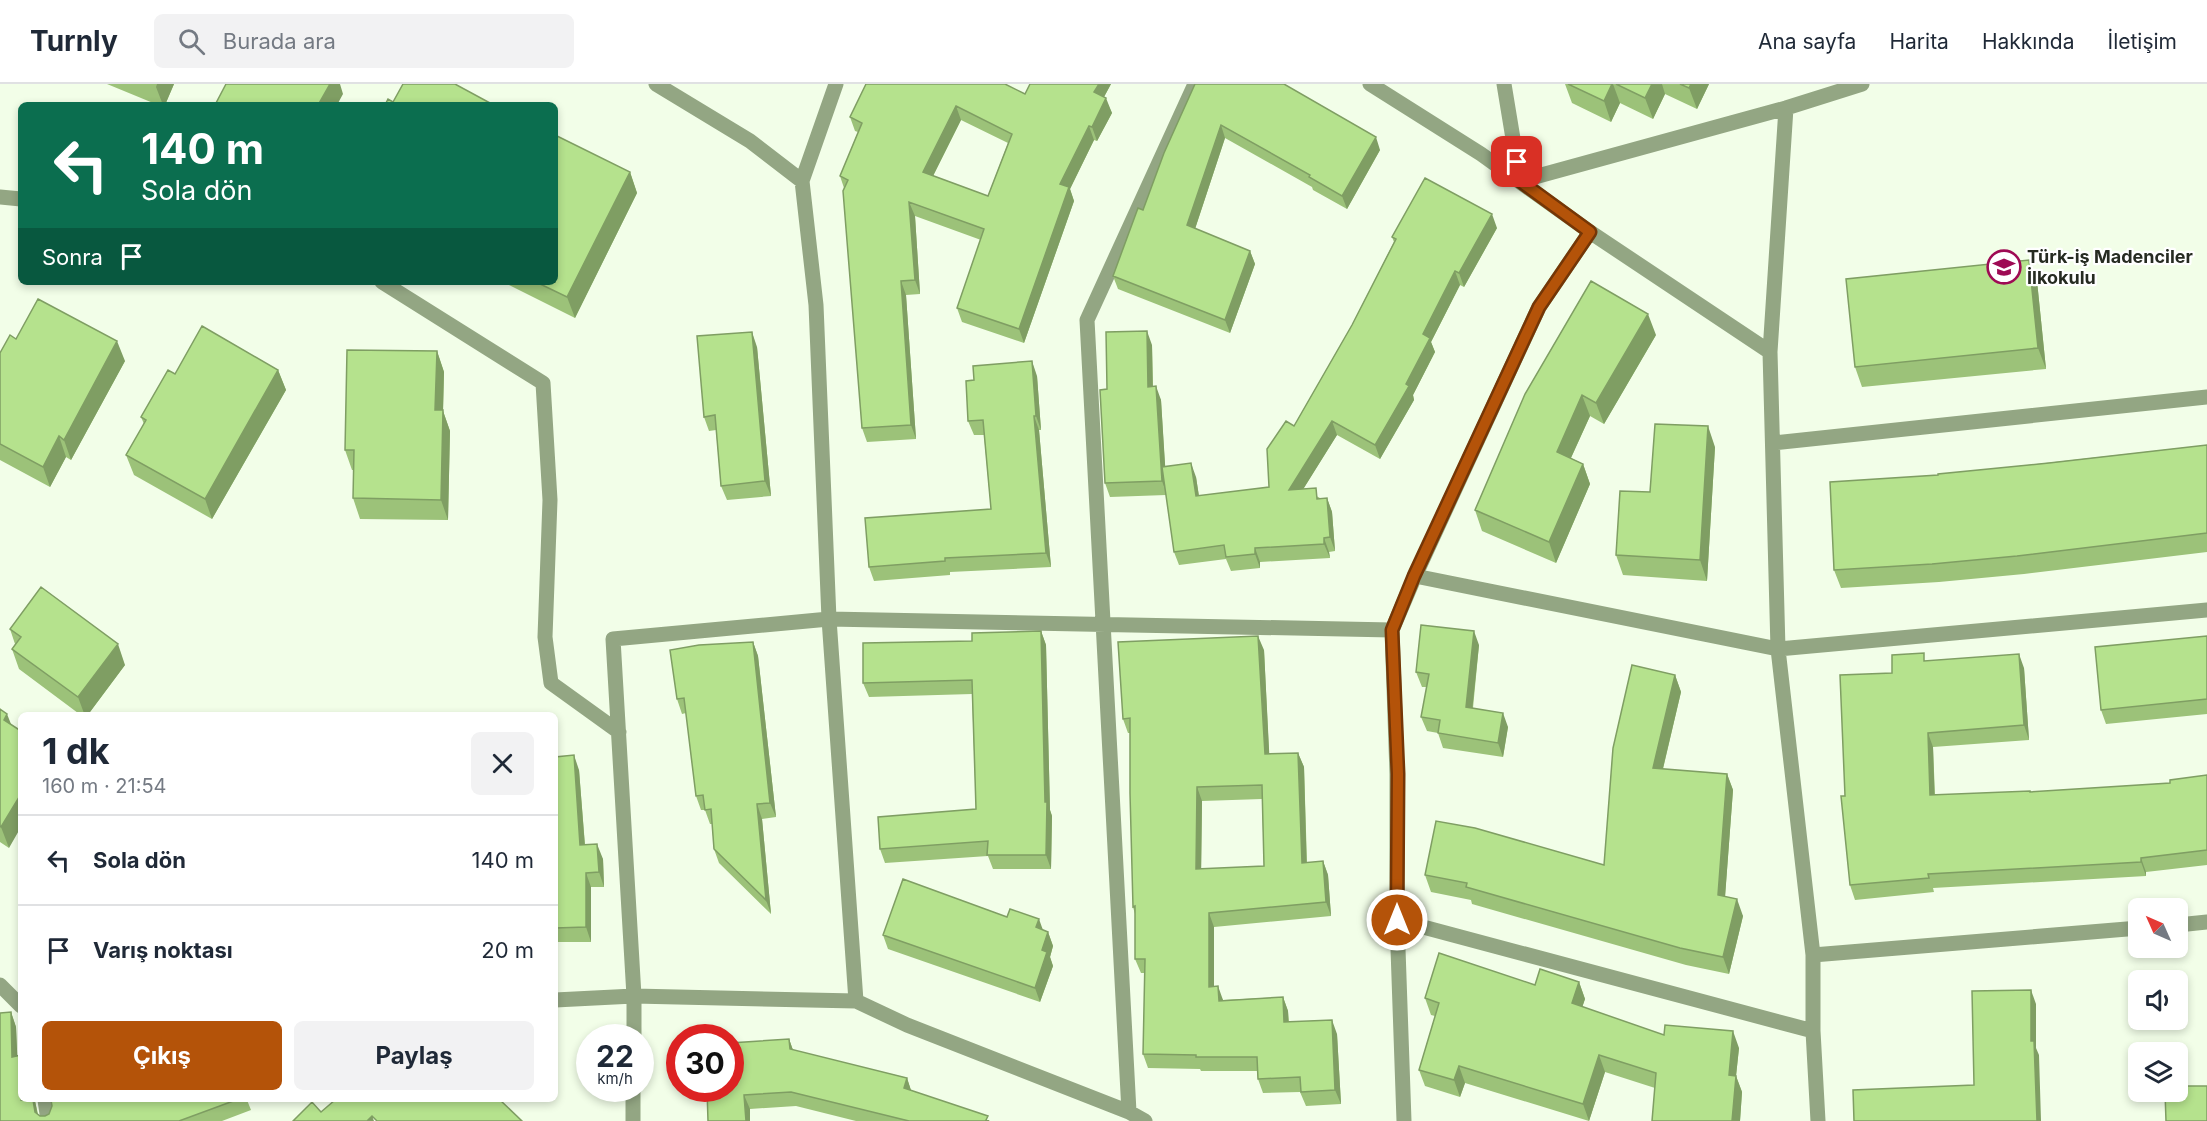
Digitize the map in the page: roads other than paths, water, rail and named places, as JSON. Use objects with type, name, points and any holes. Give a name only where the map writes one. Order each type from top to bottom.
[{"type":"street","points":[[656,84],[750,141],[802,181]]},
{"type":"street","points":[[836,84],[802,181],[816,305],[829,619],[856,1001]]},
{"type":"street","points":[[1129,1112],[1087,320],[1195,84]]},
{"type":"street","points":[[1370,84],[1481,154],[1590,232],[1770,352]]},
{"type":"street","points":[[1504,84],[1520,181]]},
{"type":"street","points":[[1520,181],[1786,108],[1862,84]]},
{"type":"street","points":[[1786,108],[1770,352],[1778,649],[1813,955],[1813,1031],[1818,1121]]},
{"type":"street","points":[[0,197],[18,199]]},
{"type":"street","points":[[1404,1121],[1397,920],[1398,774],[1392,630],[1414,576],[1539,307],[1590,232]]},
{"type":"street","points":[[387,285],[543,383],[550,500],[545,637],[551,683],[618,732]]},
{"type":"street","points":[[1773,443],[2207,397]]},
{"type":"street","points":[[1414,576],[1778,649],[2207,610]]},
{"type":"street","points":[[634,1024],[613,639],[829,619],[1392,630]]},
{"type":"street","points":[[1397,920],[1813,1031]]},
{"type":"street","points":[[2188,924],[2207,922]]},
{"type":"street","points":[[1813,955],[2128,929]]},
{"type":"street","points":[[0,985],[18,1003]]},
{"type":"street","points":[[558,1000],[634,996],[856,1001],[907,1026],[1129,1112],[1145,1121]]},
{"type":"street","points":[[45,1102],[48,1121]]},
{"type":"street","points":[[633,1102],[633,1121]]},
{"type":"place","name":"Türk-iş Madenciler İlkokulu","points":[[2004,267]]}]
